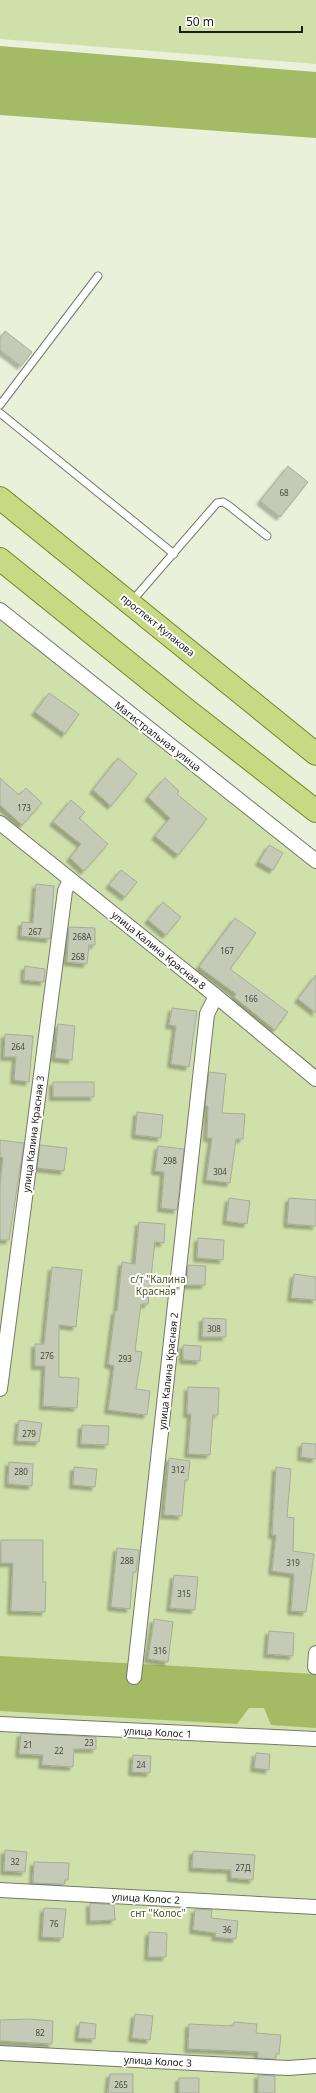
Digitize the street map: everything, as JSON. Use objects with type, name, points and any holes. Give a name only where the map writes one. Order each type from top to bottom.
[{"type":"main road","name":"проспект Кулакова","points":[[0,498],[316,754]]},
{"type":"main road","points":[[0,559],[187,710],[316,810]]},
{"type":"street","name":"Магистральная улица","points":[[0,610],[316,861]]},
{"type":"street","name":"улица Калина Красная 8","points":[[0,823],[216,996],[316,1080]]},
{"type":"street","name":"улица Калина Красная 3","points":[[0,1389],[64,899],[70,880]]},
{"type":"street","name":"улица Калина Красная 2","points":[[134,1677],[207,1014],[216,996]]},
{"type":"street","name":"улица Колос 1","points":[[0,1724],[316,1739]]},
{"type":"street","name":"улица Колос 2","points":[[0,1890],[316,1907]]},
{"type":"street","name":"улица Колос 3","points":[[0,2053],[288,2068],[316,2066]]},
{"type":"lane","points":[[0,405],[98,276]]},
{"type":"lane","points":[[0,413],[174,554]]},
{"type":"lane","points":[[131,603],[217,503],[223,502],[267,536]]},
{"type":"green space","points":[[0,0],[316,0],[316,64],[0,39]]},
{"type":"green space","points":[[0,46],[316,72],[316,138],[0,115]]},
{"type":"green space","name":"с/т \"Калина Красная\"","points":[[0,610],[316,853],[316,2093],[0,2093]]},
{"type":"green space","points":[[0,1656],[316,1674],[316,1728],[271,1725],[264,1708],[249,1708],[237,1724],[0,1711]]},
{"type":"building","points":[[5,331],[32,352],[21,366],[0,350],[0,338]]},
{"type":"building","points":[[288,466],[308,482],[280,517],[260,501]]},
{"type":"building","points":[[49,693],[79,714],[65,734],[35,712]]},
{"type":"building","points":[[118,758],[137,774],[111,806],[93,790]]},
{"type":"building","points":[[0,778],[19,795],[26,788],[42,803],[22,825],[0,805]]},
{"type":"building","points":[[165,778],[179,791],[177,794],[207,819],[178,855],[155,836],[170,818],[148,797]]},
{"type":"building","points":[[71,800],[85,812],[79,818],[108,844],[84,871],[70,858],[81,844],[53,822]]},
{"type":"building","points":[[269,845],[283,853],[273,870],[259,862]]},
{"type":"building","points":[[121,870],[137,882],[125,897],[109,885]]},
{"type":"building","points":[[36,884],[54,886],[50,939],[21,936],[22,922],[33,923]]},
{"type":"building","points":[[163,902],[181,917],[166,935],[148,920]]},
{"type":"building","points":[[235,918],[256,933],[230,969],[288,1012],[275,1030],[234,997],[236,994],[199,967]]},
{"type":"building","points":[[69,927],[95,928],[95,945],[89,945],[87,964],[67,962]]},
{"type":"building","points":[[25,966],[45,969],[44,982],[24,980]]},
{"type":"building","points":[[316,975],[316,1013],[298,999]]},
{"type":"building","points":[[172,1008],[197,1011],[189,1067],[171,1064],[176,1026],[169,1025]]},
{"type":"building","points":[[58,1024],[75,1026],[72,1060],[55,1058]]},
{"type":"building","points":[[5,1034],[33,1036],[29,1082],[14,1080],[16,1057],[4,1057]]},
{"type":"building","points":[[209,1072],[226,1074],[222,1113],[245,1114],[243,1139],[236,1139],[230,1183],[206,1180],[212,1138],[207,1138],[208,1106],[205,1106]]},
{"type":"building","points":[[53,1082],[94,1082],[94,1097],[53,1097]]},
{"type":"building","points":[[137,1112],[163,1115],[161,1138],[135,1135]]},
{"type":"building","points":[[0,1140],[24,1143],[9,1240],[0,1240],[0,1185],[3,1158],[0,1157]]},
{"type":"building","points":[[40,1145],[67,1148],[64,1171],[37,1168]]},
{"type":"building","points":[[158,1146],[184,1149],[177,1210],[161,1208],[164,1172],[155,1171]]},
{"type":"building","points":[[229,1198],[250,1201],[247,1224],[226,1221]]},
{"type":"building","points":[[289,1198],[316,1200],[316,1226],[287,1224]]},
{"type":"building","points":[[139,1222],[165,1224],[164,1243],[155,1242],[148,1304],[141,1304],[135,1351],[142,1352],[136,1389],[150,1391],[147,1415],[108,1410],[114,1366],[108,1364],[115,1311],[117,1311],[122,1262],[135,1264]]},
{"type":"building","points":[[198,1238],[224,1240],[223,1260],[197,1258]]},
{"type":"building","points":[[188,1265],[206,1266],[205,1285],[187,1285]]},
{"type":"building","points":[[52,1267],[82,1270],[76,1327],[59,1325],[59,1377],[79,1378],[77,1408],[43,1406],[45,1366],[35,1366],[35,1344],[44,1344]]},
{"type":"building","points":[[294,1274],[316,1277],[316,1300],[291,1298]]},
{"type":"building","points":[[203,1318],[226,1319],[226,1337],[202,1337]]},
{"type":"building","points":[[183,1345],[201,1346],[200,1361],[183,1360]]},
{"type":"building","points":[[188,1387],[219,1388],[218,1415],[213,1415],[210,1455],[188,1454],[191,1414],[187,1414]]},
{"type":"building","points":[[19,1420],[42,1423],[39,1442],[17,1441]]},
{"type":"building","points":[[82,1425],[109,1426],[108,1445],[81,1444]]},
{"type":"building","points":[[302,1443],[316,1444],[316,1459],[301,1457]]},
{"type":"building","points":[[169,1458],[190,1461],[188,1480],[185,1480],[182,1516],[164,1515]]},
{"type":"building","points":[[9,1462],[33,1464],[32,1486],[8,1484]]},
{"type":"building","points":[[74,1467],[97,1469],[95,1487],[73,1485]]},
{"type":"building","points":[[276,1467],[291,1469],[287,1517],[294,1518],[293,1551],[314,1554],[306,1612],[291,1611],[294,1574],[272,1571],[276,1535],[272,1535]]},
{"type":"building","points":[[1,1540],[43,1540],[43,1582],[46,1582],[45,1612],[11,1611],[13,1563],[1,1563]]},
{"type":"building","points":[[117,1548],[139,1550],[136,1572],[133,1572],[130,1609],[111,1607]]},
{"type":"building","points":[[174,1575],[198,1577],[195,1610],[170,1608]]},
{"type":"building","points":[[154,1619],[173,1622],[168,1662],[148,1659]]},
{"type":"building","points":[[269,1631],[294,1633],[293,1656],[267,1654]]},
{"type":"building","points":[[21,1733],[96,1737],[96,1749],[74,1749],[73,1767],[42,1765],[43,1755],[19,1754]]},
{"type":"building","points":[[256,1753],[270,1754],[269,1770],[254,1768]]},
{"type":"building","points":[[133,1755],[151,1756],[150,1773],[132,1772]]},
{"type":"building","points":[[5,1850],[27,1852],[25,1872],[4,1871]]},
{"type":"building","points":[[193,1851],[255,1855],[253,1880],[231,1878],[231,1870],[192,1868]]},
{"type":"building","points":[[34,1862],[69,1863],[68,1880],[65,1880],[64,1884],[33,1883]]},
{"type":"building","points":[[90,1903],[114,1905],[115,1920],[90,1921]]},
{"type":"building","points":[[44,1908],[66,1909],[63,1938],[42,1937]]},
{"type":"building","points":[[195,1909],[212,1910],[211,1918],[238,1921],[236,1939],[215,1937],[216,1933],[193,1930]]},
{"type":"building","points":[[149,1932],[167,1933],[166,1957],[148,1957]]},
{"type":"building","points":[[135,2014],[153,2016],[150,2040],[132,2038]]},
{"type":"building","points":[[28,2019],[53,2021],[52,2044],[0,2041],[0,2020]]},
{"type":"building","points":[[80,2022],[96,2024],[95,2039],[78,2038]]},
{"type":"building","points":[[234,2022],[257,2024],[256,2033],[281,2035],[279,2054],[276,2054],[275,2059],[258,2058],[258,2052],[188,2049],[189,2024],[233,2026]]},
{"type":"building","points":[[110,2074],[133,2074],[133,2093],[108,2093]]},
{"type":"building","points":[[258,2075],[275,2076],[275,2093],[258,2093]]},
{"type":"building","points":[[179,2078],[199,2078],[199,2093],[179,2093]]},
{"type":"park label","name":"снт \"Колос\"","points":[[158,1913]]}]
